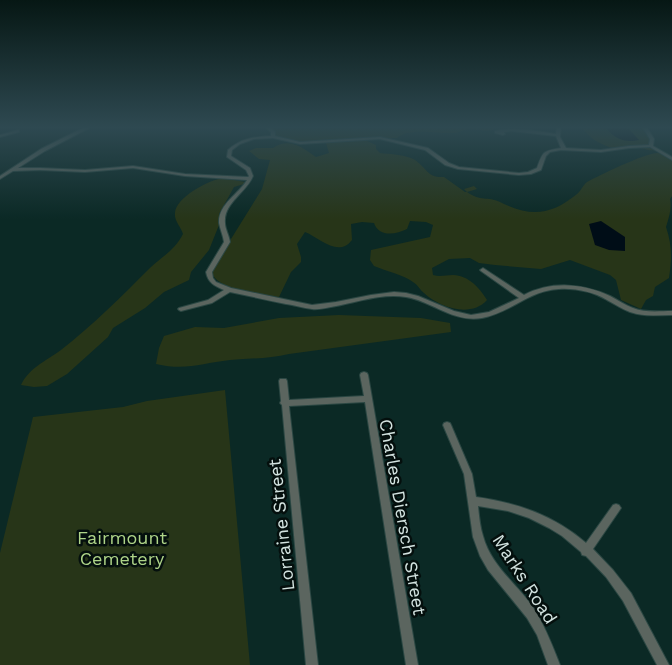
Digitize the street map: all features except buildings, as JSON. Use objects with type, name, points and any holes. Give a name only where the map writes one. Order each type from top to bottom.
[{"type":"street","points":[[0,178],[31,157]]},
{"type":"street","points":[[230,157],[249,171],[250,179],[228,205],[223,215],[222,224],[227,242],[209,272],[212,281],[229,290],[312,307],[383,295],[405,294],[450,313],[468,317],[489,314],[522,297],[546,288],[576,288],[602,295],[635,311],[672,313]]},
{"type":"street","points":[[438,157],[447,164],[458,168],[519,174],[537,170],[540,168],[545,157]]},
{"type":"street","points":[[12,170],[80,171],[133,168],[185,175],[250,179]]},
{"type":"street","points":[[483,270],[522,297]]},
{"type":"street","points":[[181,309],[210,302],[229,290]]},
{"type":"street","name":"Charles Diersch Street","points":[[364,375],[412,665]]},
{"type":"street","name":"Lorraine Street","points":[[283,381],[312,665]]},
{"type":"street","points":[[284,404],[367,399]]},
{"type":"street","name":"Marks Road","points":[[447,425],[468,474],[474,501],[476,530],[484,552],[492,566],[531,614],[541,632],[554,665]]},
{"type":"street","points":[[474,501],[505,506],[539,518],[561,531],[586,551],[626,595],[663,665]]},
{"type":"street","points":[[586,551],[616,508]]},
{"type":"green space","points":[[257,157],[408,157],[415,160],[434,176],[444,177],[465,192],[476,197],[495,200],[521,210],[540,212],[558,207],[577,194],[586,183],[622,165],[641,157],[667,157],[672,160],[672,196],[666,227],[671,252],[669,278],[655,287],[653,296],[646,300],[641,309],[621,300],[616,280],[610,275],[570,260],[541,269],[479,263],[470,258],[449,259],[432,268],[433,275],[453,275],[469,280],[481,291],[487,300],[473,309],[456,309],[438,303],[409,280],[374,266],[370,260],[371,250],[430,237],[433,225],[426,222],[410,221],[407,229],[388,234],[376,228],[374,223],[362,222],[351,224],[352,240],[347,245],[341,247],[329,245],[305,232],[297,244],[301,262],[291,272],[279,297],[241,290],[222,284],[212,273],[213,268],[262,189],[270,160]]},
{"type":"green space","points":[[223,178],[245,182],[234,187],[219,214],[219,225],[209,250],[191,272],[189,280],[164,292],[145,308],[113,328],[108,337],[67,374],[47,386],[21,385],[33,369],[84,331],[176,244],[183,234],[175,216],[181,201],[194,190]]},
{"type":"green space","points":[[474,186],[477,189],[467,192],[464,189]]},
{"type":"green space","points":[[339,315],[421,318],[450,323],[451,332],[275,357],[230,360],[194,366],[176,367],[156,364],[159,348],[164,336],[195,327],[224,328],[279,318]]},
{"type":"green space","name":"Fairmount Cemetery","points":[[225,390],[250,665],[0,665],[0,553],[33,417],[123,407],[147,401]]},
{"type":"shaded area","points":[[601,221],[625,237],[625,251],[609,250],[595,245],[589,224]]}]
